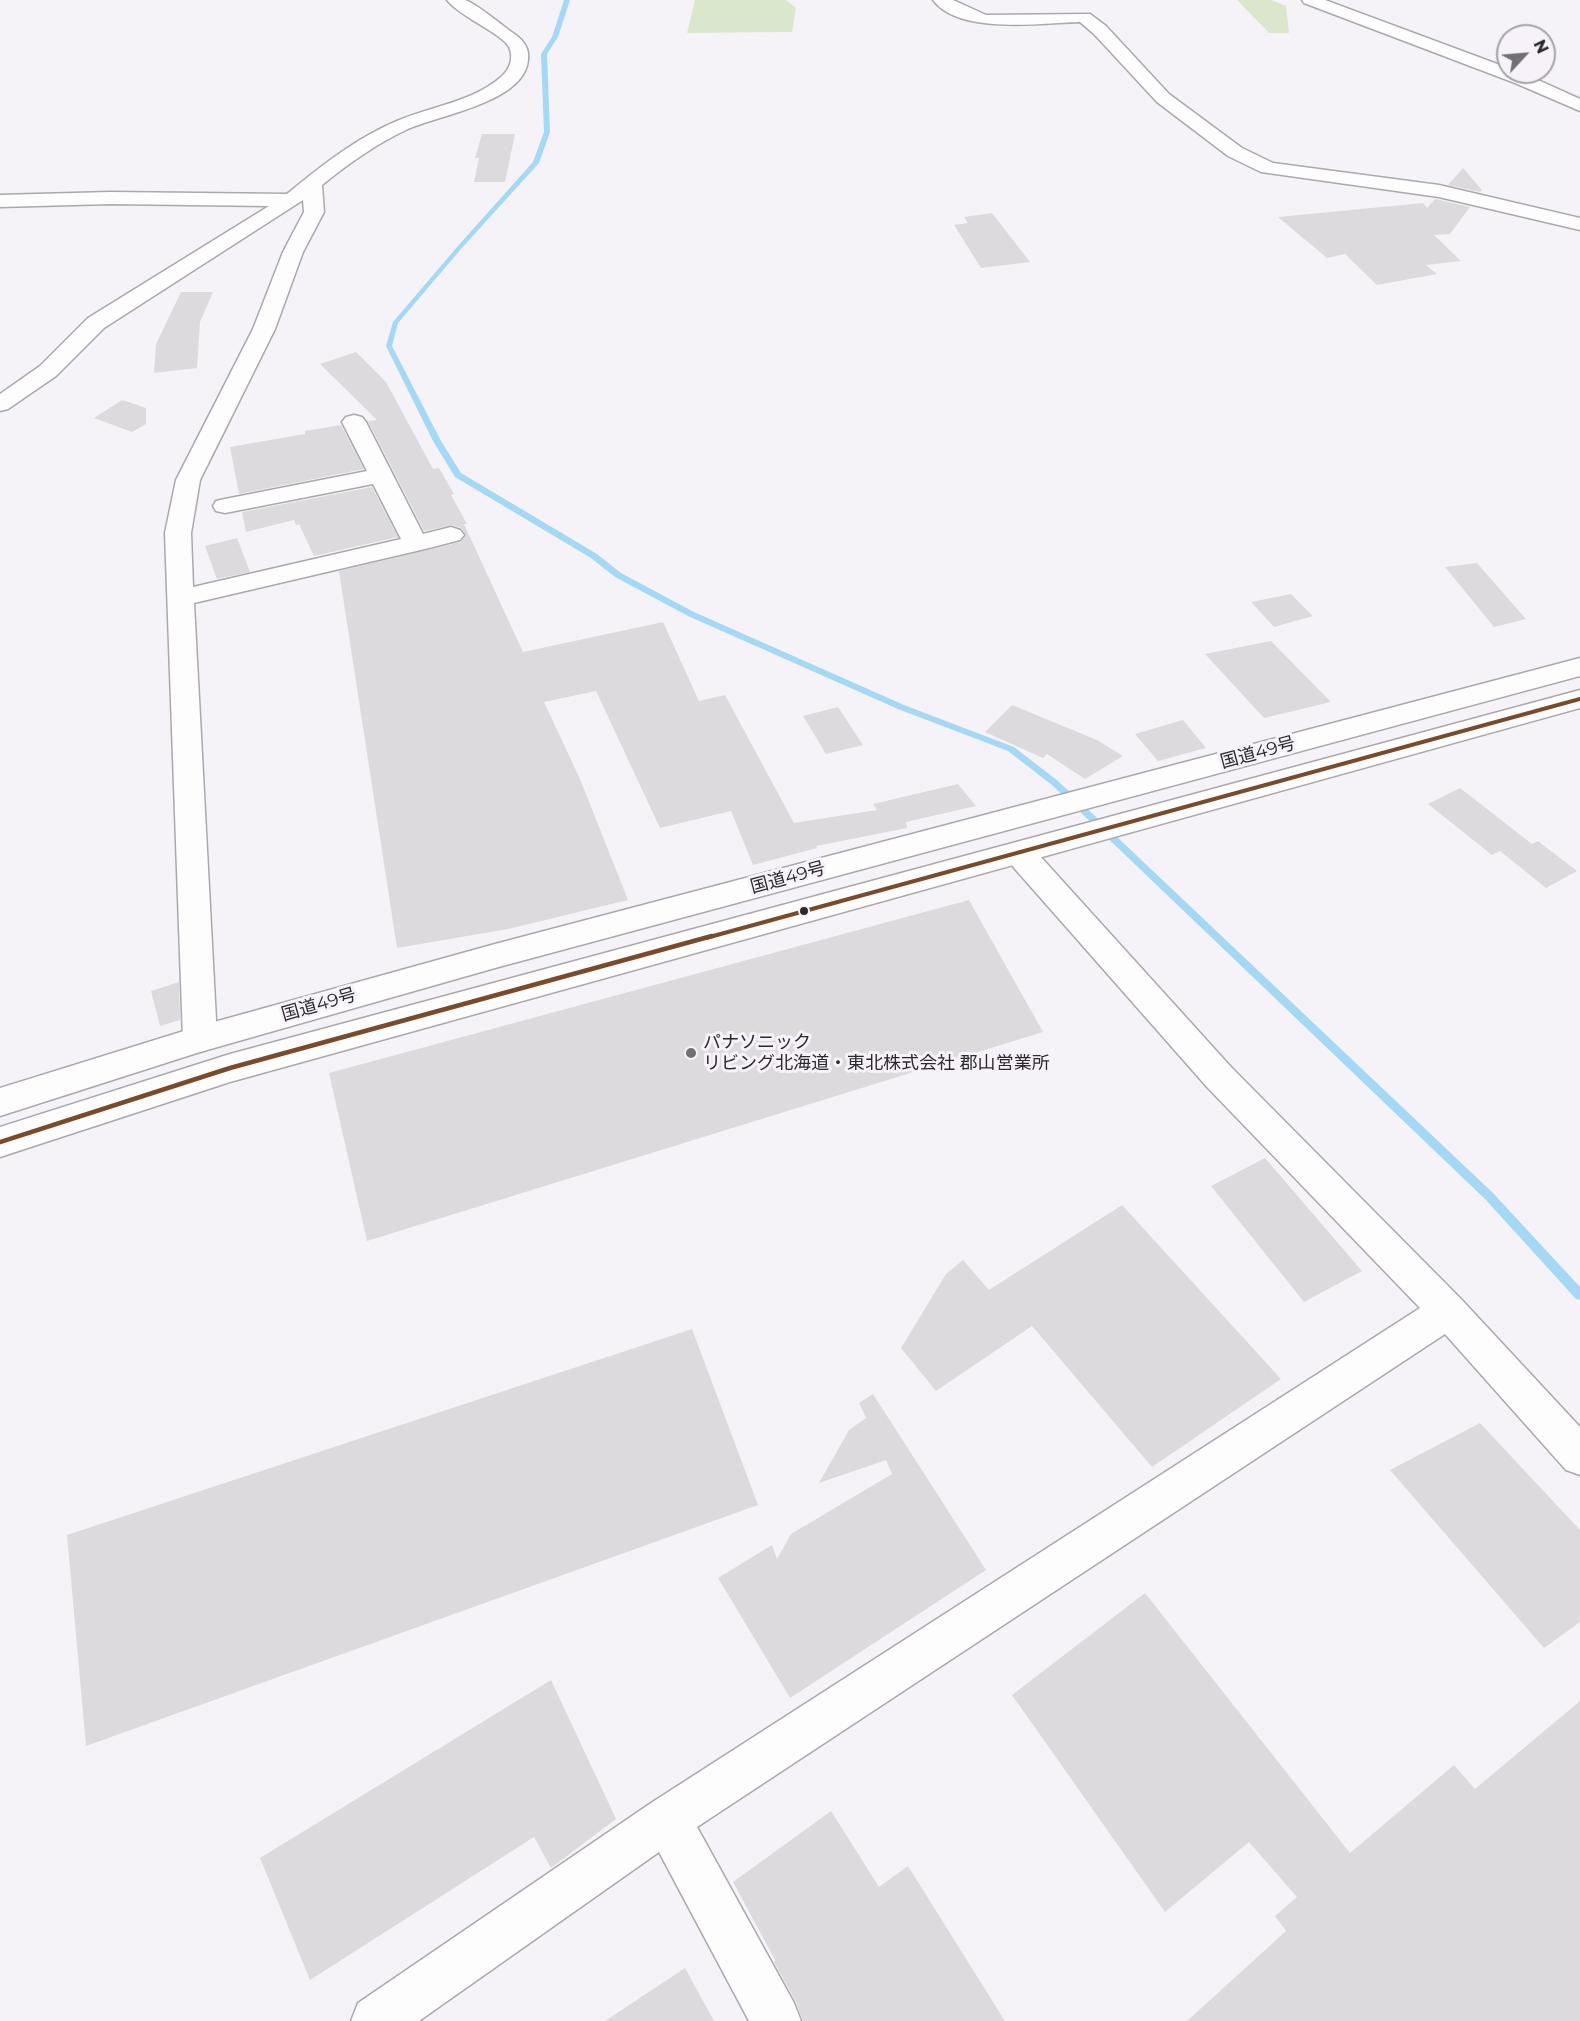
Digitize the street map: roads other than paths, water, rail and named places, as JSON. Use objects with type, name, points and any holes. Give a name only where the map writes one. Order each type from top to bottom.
[{"type":"main road","points":[[0,404],[48,371],[96,323],[292,200],[312,182],[399,126],[428,114],[478,99],[494,90],[519,69],[521,52],[515,42],[455,0]]},
{"type":"main road","points":[[941,0],[962,12],[984,20],[1084,17],[1100,30],[1163,98],[1235,152],[1268,168],[1439,191],[1580,224]]},
{"type":"main road","points":[[1310,0],[1521,79],[1580,106]]},
{"type":"main road","points":[[200,1039],[178,533],[188,480],[264,329],[293,252],[314,212],[312,182]]},
{"type":"main road","points":[[0,201],[110,198],[292,200]]},
{"type":"main road","points":[[354,422],[416,544]]},
{"type":"main road","points":[[225,506],[381,475]]},
{"type":"main road","points":[[181,598],[452,535]]},
{"type":"main road","name":"国道49号","points":[[0,1102],[200,1039],[495,956],[1580,667]]},
{"type":"main road","name":"国道49号","points":[[0,1142],[230,1068],[1580,699]]},
{"type":"main road","points":[[1019,853],[1219,1077],[1448,1311],[1580,1456]]},
{"type":"main road","points":[[376,2021],[667,1819],[1448,1311]]},
{"type":"main road","points":[[667,1819],[776,2021]]},
{"type":"waterway","points":[[567,0],[555,37],[544,54],[547,132],[536,163],[395,323],[389,346],[437,441],[458,475],[594,556],[618,575],[691,614],[901,707],[1011,749],[1055,783],[1489,1196],[1580,1295]]},
{"type":"place","name":"パナソニック リビング北海道・東北株式会社 郡山営業所","points":[[691,1053]]}]
